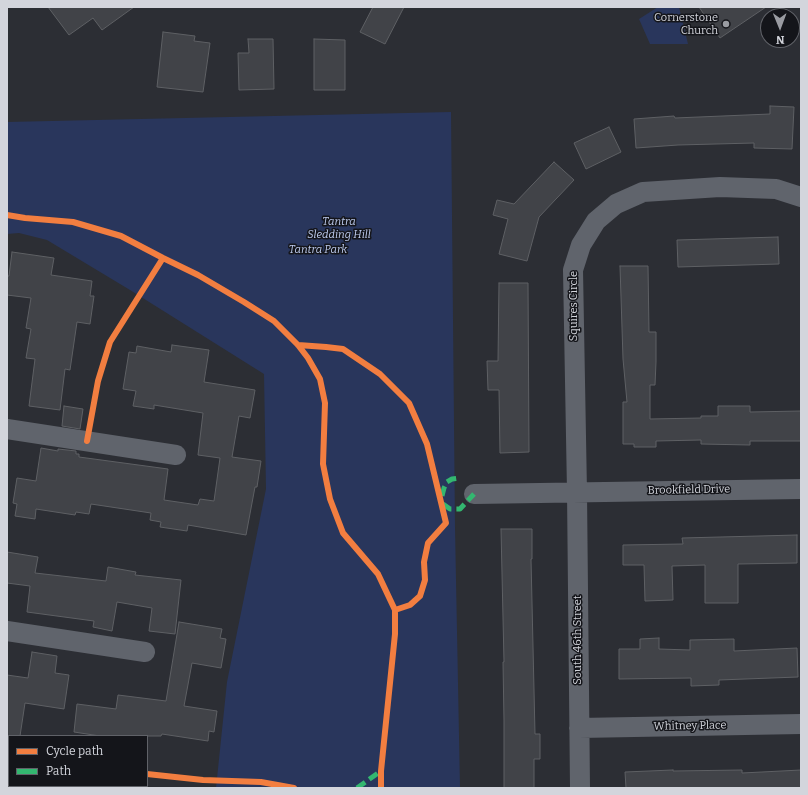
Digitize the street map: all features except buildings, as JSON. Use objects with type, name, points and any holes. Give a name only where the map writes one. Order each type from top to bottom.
[{"type":"street","name":"Squires Circle","points":[[577,492],[573,270],[581,245],[596,221],[616,204],[643,192],[720,188],[776,189],[801,197]]},
{"type":"street","points":[[7,429],[176,454]]},
{"type":"street","name":"Brookfield Drive","points":[[474,494],[801,489]]},
{"type":"street","name":"South 46th Street","points":[[577,492],[580,788]]},
{"type":"street","points":[[7,631],[145,652]]},
{"type":"street","name":"Whitney Place","points":[[579,728],[801,724]]},
{"type":"green space","points":[[658,7],[679,7],[688,44],[650,44],[639,19]]},
{"type":"green space","name":"Tantra Park","points":[[451,112],[455,527],[460,788],[216,788],[227,682],[266,489],[264,374],[47,240],[19,233],[7,234],[7,122]]},
{"type":"waterway","points":[[16,787],[22,788]]},
{"type":"marked path","points":[[442,496],[447,482],[452,479],[459,478]]},
{"type":"marked path","points":[[443,504],[450,509],[460,509],[474,494]]},
{"type":"marked path","points":[[357,788],[381,771]]},
{"type":"cycle path","points":[[7,215],[73,222],[121,236],[198,275],[274,321],[298,345],[308,358],[320,379],[325,403],[323,464],[330,499],[343,533],[378,574],[395,610],[395,634],[381,771],[381,788]]},
{"type":"cycle path","points":[[87,441],[98,381],[110,342],[163,258]]},
{"type":"cycle path","points":[[298,345],[343,349],[380,374],[409,403],[427,444],[446,523],[428,543],[424,562],[425,580],[420,596],[410,605],[395,610]]},
{"type":"cycle path","points":[[148,774],[203,780],[261,782],[294,788]]},
{"type":"place","name":"Cornerstone Church","points":[[726,24]]},
{"type":"park label","name":"Tantra Sledding Hill","points":[[339,228]]}]
